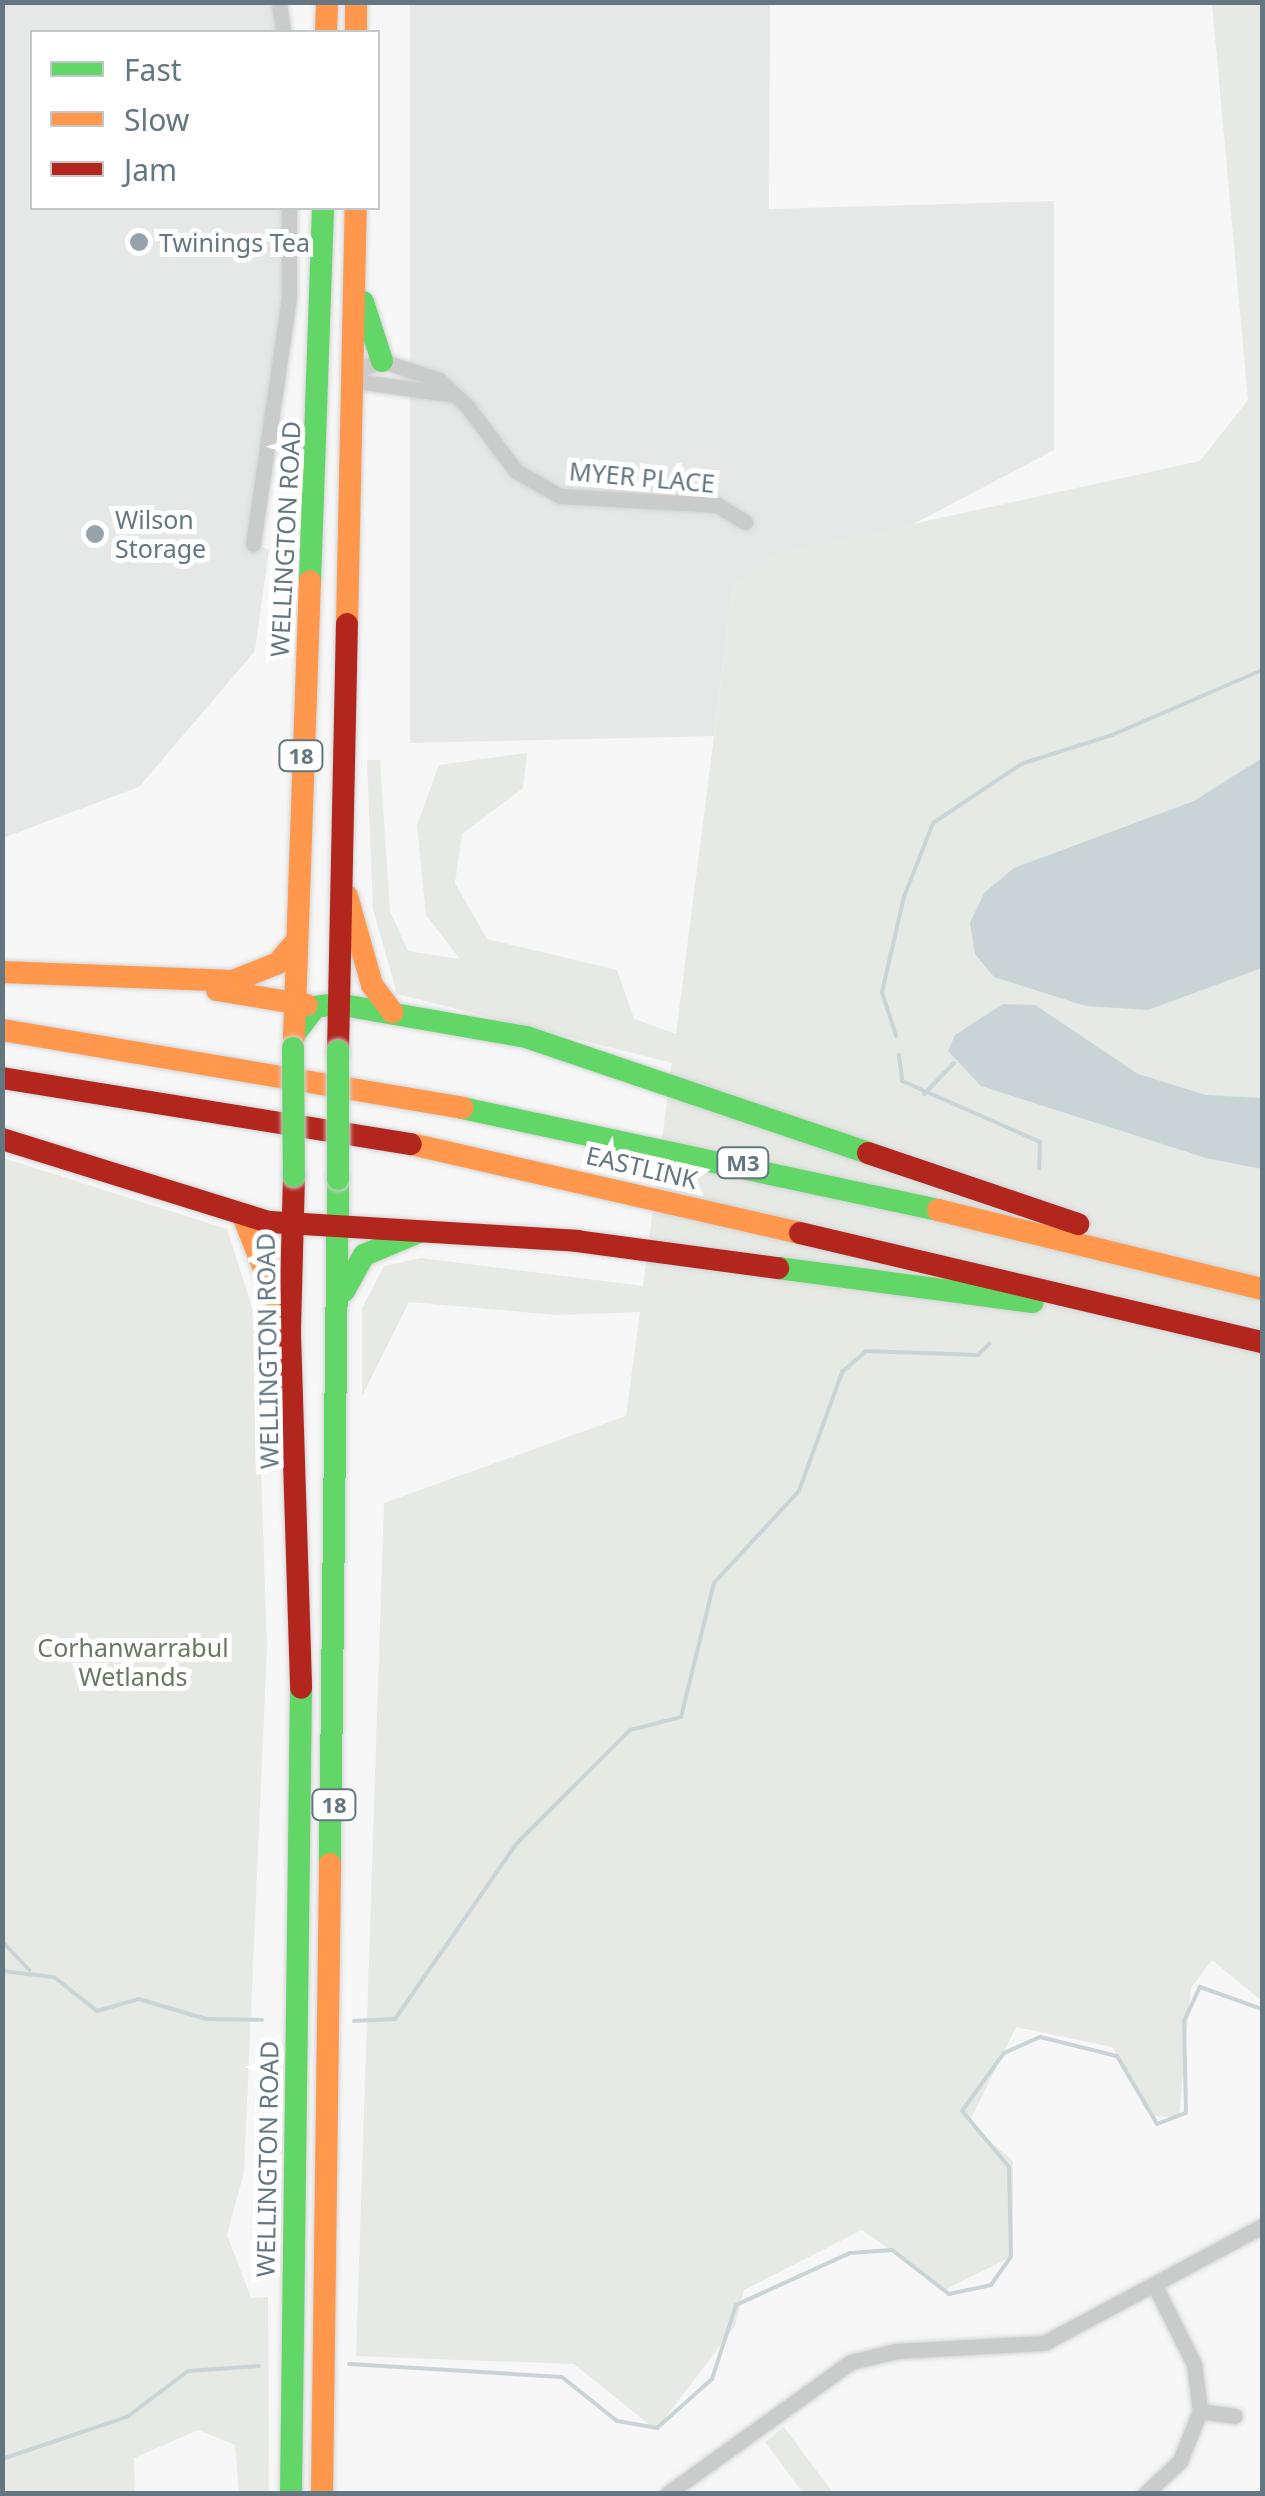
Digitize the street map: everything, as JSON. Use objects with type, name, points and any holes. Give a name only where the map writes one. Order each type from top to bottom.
[{"type":"highway","points":[[326,30],[327,2]]},
{"type":"highway","points":[[356,2],[356,30]]},
{"type":"highway","name":"WELLINGTON ROAD","points":[[315,1004],[292,946],[321,370],[324,210]]},
{"type":"highway","name":"18","points":[[322,2494],[322,2292],[340,1302],[338,1045],[315,1004],[336,861],[356,210]]},
{"type":"highway","points":[[356,261],[382,362]]},
{"type":"highway","points":[[321,370],[354,371]]},
{"type":"highway","points":[[336,861],[372,985],[392,1012]]},
{"type":"highway","points":[[192,982],[260,973],[292,946]]},
{"type":"highway","points":[[2,972],[192,982],[315,1004],[392,1012],[542,1042],[958,1179],[1162,1260]]},
{"type":"highway","points":[[303,1222],[294,1184],[294,1042],[315,1004]]},
{"type":"highway","name":"EASTLINK","points":[[2,1030],[514,1116],[1162,1260],[1262,1289]]},
{"type":"highway","name":"EASTLINK","points":[[2,1078],[457,1152],[1169,1315],[1262,1342]]},
{"type":"highway","points":[[2,1139],[242,1216],[430,1228],[1169,1315]]},
{"type":"highway","points":[[303,1222],[338,1187]]},
{"type":"highway","points":[[242,1216],[290,1334]]},
{"type":"highway","name":"WELLINGTON ROAD","points":[[290,2494],[300,1828],[290,1334],[303,1222]]},
{"type":"highway","points":[[340,1302],[364,1254],[430,1228]]},
{"type":"highway","points":[[300,1828],[333,1828]]},
{"type":"street","points":[[279,2],[283,30]]},
{"type":"street","points":[[253,544],[289,297],[289,210]]},
{"type":"street","points":[[382,362],[354,371],[362,382],[455,395]]},
{"type":"street","name":"MYER PLACE","points":[[382,362],[424,371],[455,395],[516,471],[550,492],[587,502],[717,506],[746,522]]},
{"type":"street","points":[[666,2494],[852,2362],[896,2350],[1044,2343],[1262,2226]]},
{"type":"street","points":[[1145,2494],[1180,2460],[1200,2411],[1194,2364],[1154,2284]]},
{"type":"street","points":[[1200,2411],[1235,2416]]},
{"type":"shaded area","points":[[3,3],[279,3],[283,30],[30,30],[30,210],[289,210],[290,288],[254,544],[269,550],[255,651],[139,787],[3,838]]},
{"type":"shaded area","points":[[410,3],[770,3],[769,209],[1054,201],[1054,450],[910,526],[776,554],[733,588],[714,736],[410,743]]},
{"type":"shaded area","points":[[1262,758],[1262,968],[1148,1010],[1086,1006],[994,977],[975,954],[970,923],[984,893],[1014,868],[1194,801]]},
{"type":"shaded area","points":[[1003,1004],[1035,1005],[1138,1074],[1206,1095],[1262,1098],[1262,1169],[1206,1158],[981,1086],[948,1051],[955,1035]]},
{"type":"green space","points":[[1212,3],[1262,3],[1262,2001],[1212,1960],[1191,1988],[1179,2118],[1155,2116],[1112,2047],[1016,2027],[969,2123],[1013,2161],[1013,2256],[946,2289],[862,2230],[744,2290],[735,2326],[656,2430],[574,2364],[356,2356],[384,1503],[626,1416],[640,1312],[558,1315],[409,1302],[362,1396],[362,1308],[384,1266],[421,1258],[643,1286],[672,1063],[397,994],[373,909],[367,760],[380,760],[390,911],[408,951],[460,959],[426,915],[417,825],[439,765],[527,753],[523,788],[462,834],[455,883],[487,939],[617,970],[634,1019],[676,1034],[733,588],[776,554],[1200,461],[1248,400]]},
{"type":"green space","name":"Corhanwarrabul Wetlands","points":[[3,1158],[227,1229],[256,1320],[267,1647],[244,2172],[227,2235],[251,2298],[268,2297],[269,2493],[239,2493],[235,2445],[198,2430],[134,2458],[135,2493],[3,2493]]},
{"type":"green space","points":[[784,2427],[833,2493],[803,2493],[765,2442]]},
{"type":"waterway","points":[[896,1036],[882,992],[904,897],[933,823],[1021,764],[1112,735],[1262,670]]},
{"type":"waterway","points":[[899,1055],[902,1081],[1040,1142],[1039,1168]]},
{"type":"waterway","points":[[924,1094],[954,1063]]},
{"type":"waterway","points":[[354,2021],[395,2019],[516,1844],[630,1730],[681,1717],[714,1583],[799,1491],[842,1372],[866,1351],[978,1355],[989,1344]]},
{"type":"waterway","points":[[2,1941],[29,1970]]},
{"type":"waterway","points":[[2,1971],[54,1977],[97,2011],[139,1999],[206,2019],[262,2020]]},
{"type":"waterway","points":[[349,2364],[562,2377],[617,2421],[657,2428],[712,2379],[736,2305],[850,2253],[892,2250],[949,2294],[991,2285],[1011,2256],[1009,2167],[962,2111],[1004,2053],[1040,2037],[1117,2056],[1157,2124],[1186,2113],[1184,2021],[1200,1987],[1262,2009]]},
{"type":"waterway","points":[[2,2459],[127,2417],[188,2371],[259,2366]]},
{"type":"traffic: fast","points":[[310,581],[323,210]]},
{"type":"traffic: fast","points":[[363,302],[382,361]]},
{"type":"traffic: fast","points":[[294,1035],[315,1007],[337,1004],[526,1037],[868,1153]]},
{"type":"traffic: fast","points":[[293,1048],[294,1176]]},
{"type":"traffic: fast","points":[[338,1051],[338,1179]]},
{"type":"traffic: fast","points":[[462,1108],[938,1210]]},
{"type":"traffic: fast","points":[[330,1864],[338,1179]]},
{"type":"traffic: fast","points":[[344,1291],[364,1255],[419,1232]]},
{"type":"traffic: fast","points":[[778,1268],[1033,1302]]},
{"type":"traffic: fast","points":[[291,2494],[301,1688]]},
{"type":"traffic: slow","points":[[326,30],[327,2]]},
{"type":"traffic: slow","points":[[356,2],[356,30]]},
{"type":"traffic: slow","points":[[347,624],[356,210]]},
{"type":"traffic: slow","points":[[294,1037],[310,581]]},
{"type":"traffic: slow","points":[[347,896],[372,985],[392,1012]]},
{"type":"traffic: slow","points":[[2,972],[233,981],[278,963],[293,945]]},
{"type":"traffic: slow","points":[[217,990],[307,1005]]},
{"type":"traffic: slow","points":[[2,1030],[462,1108]]},
{"type":"traffic: slow","points":[[411,1144],[800,1233]]},
{"type":"traffic: slow","points":[[938,1210],[1262,1289]]},
{"type":"traffic: slow","points":[[243,1216],[286,1324]]},
{"type":"traffic: slow","points":[[322,2494],[330,1864]]},
{"type":"traffic: jam","points":[[338,1051],[347,624]]},
{"type":"traffic: jam","points":[[2,1078],[411,1144]]},
{"type":"traffic: jam","points":[[2,1139],[269,1222],[577,1241],[778,1268]]},
{"type":"traffic: jam","points":[[868,1153],[1078,1224]]},
{"type":"traffic: jam","points":[[294,1176],[290,1334],[301,1688]]},
{"type":"traffic: jam","points":[[800,1233],[1262,1342]]},
{"type":"place","name":"Twinings Tea","points":[[139,242]]},
{"type":"place","name":"Wilson Storage","points":[[95,534]]}]
